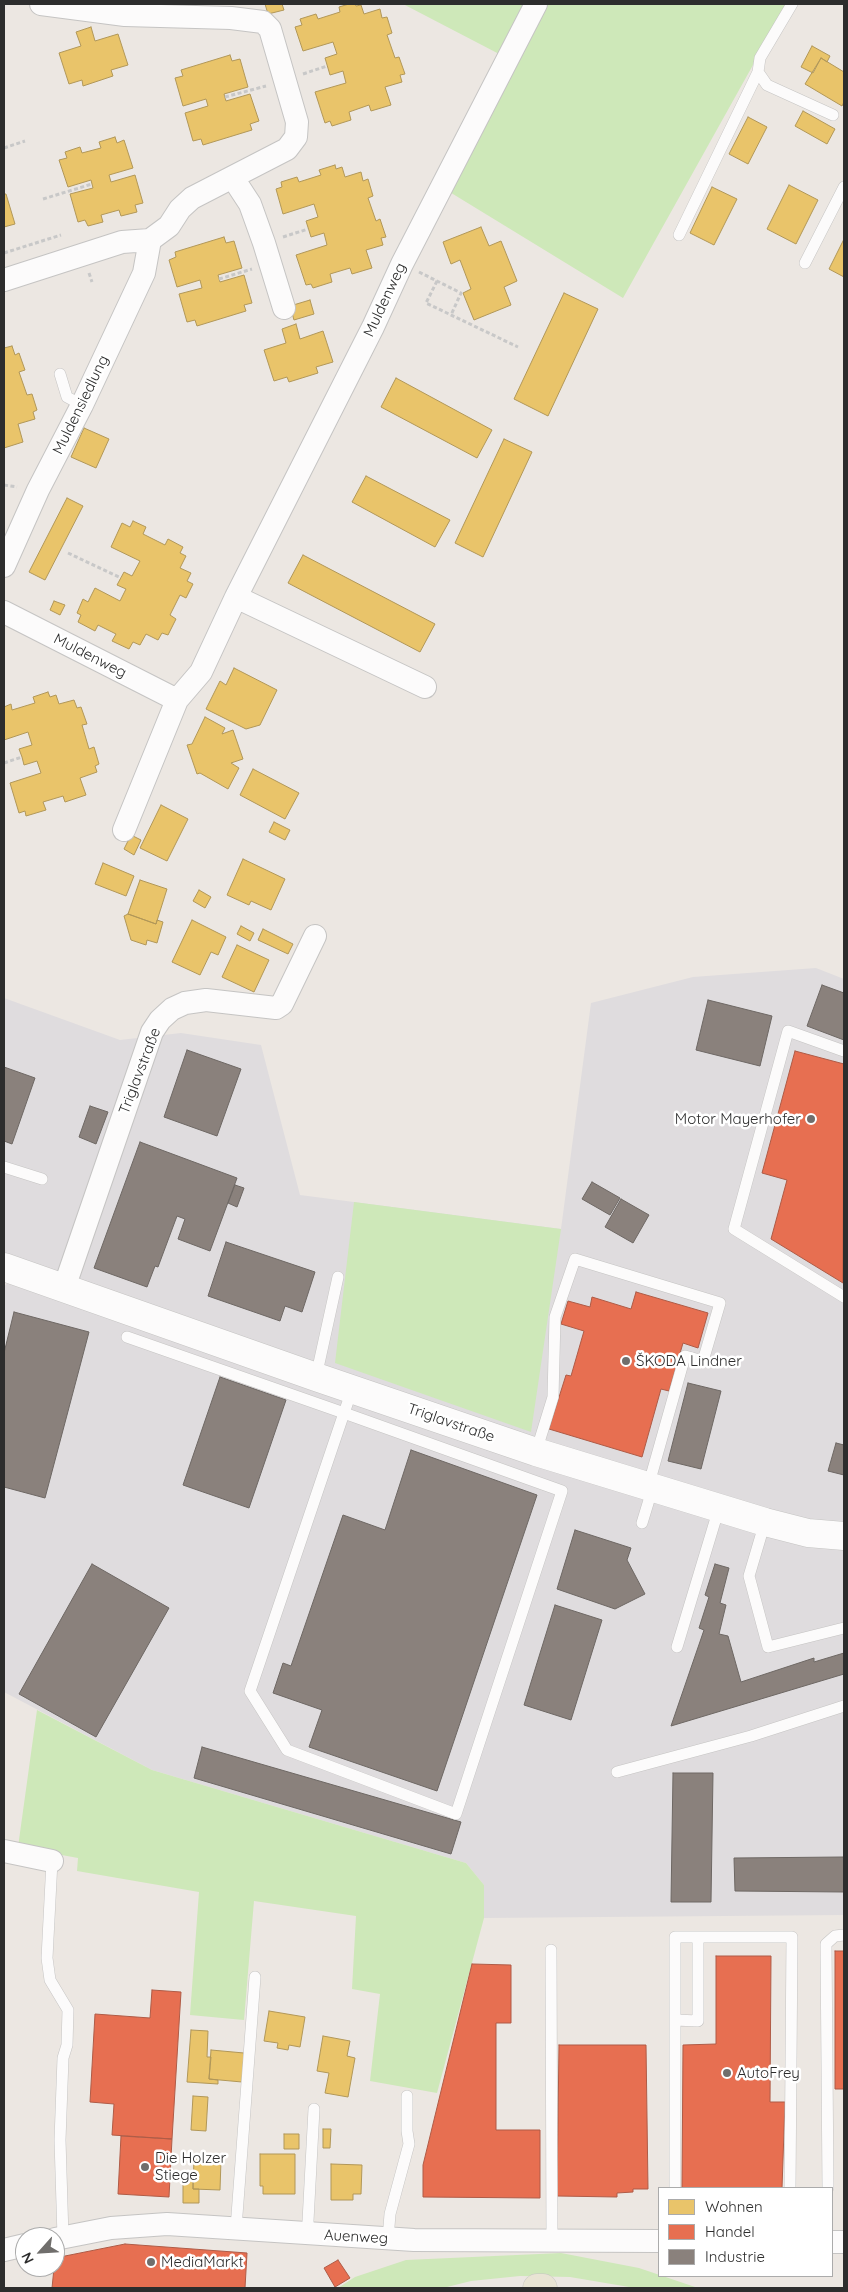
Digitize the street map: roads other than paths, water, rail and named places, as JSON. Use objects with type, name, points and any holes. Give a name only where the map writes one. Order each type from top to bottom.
[{"type":"main road","points":[[536,2288],[543,2288]]},
{"type":"street","points":[[4,280],[122,242],[150,240],[168,226],[180,208],[192,198],[287,149],[296,137],[297,122],[285,80],[270,29],[263,22],[231,18],[125,14],[41,4]]},
{"type":"street","name":"Muldenweg","points":[[124,830],[177,700],[201,672],[236,596],[373,327],[402,264],[536,4]]},
{"type":"street","points":[[233,178],[250,204],[284,308]]},
{"type":"street","name":"Muldensiedlung","points":[[4,566],[38,490],[82,405],[144,273],[150,240]]},
{"type":"street","points":[[236,596],[425,687]]},
{"type":"street","name":"Muldenweg","points":[[4,612],[177,700]]},
{"type":"street","name":"Triglavstraße","points":[[64,1288],[152,1032],[160,1020],[172,1009],[184,1003],[206,1000],[276,1008],[282,1004],[315,936]]},
{"type":"street","name":"Triglavstraße","points":[[4,1267],[316,1378],[348,1401],[536,1452],[765,1522],[808,1533],[844,1536]]},
{"type":"street","points":[[4,1850],[52,1861]]},
{"type":"street","name":"Auenweg","points":[[65,2237],[111,2228],[167,2224],[388,2239],[658,2241]]},
{"type":"lane","points":[[679,236],[758,72],[760,58],[792,4]]},
{"type":"lane","points":[[758,72],[767,85],[833,115]]},
{"type":"lane","points":[[804,263],[844,187]]},
{"type":"lane","points":[[60,374],[67,397],[82,405]]},
{"type":"lane","points":[[844,1051],[788,1031],[734,1229],[844,1297]]},
{"type":"lane","points":[[4,1167],[42,1179]]},
{"type":"lane","points":[[536,1452],[552,1397],[555,1317],[575,1259],[720,1303],[703,1361],[685,1356],[648,1487],[649,1500],[642,1523]]},
{"type":"lane","points":[[316,1378],[338,1277]]},
{"type":"lane","points":[[127,1337],[348,1401],[562,1491],[456,1814],[286,1750],[250,1691],[348,1401]]},
{"type":"lane","points":[[677,1647],[719,1508]]},
{"type":"lane","points":[[765,1522],[749,1576],[768,1647],[844,1628]]},
{"type":"lane","points":[[617,1772],[752,1736],[844,1706]]},
{"type":"lane","points":[[52,1861],[46,1958],[50,1980],[68,2010],[67,2045],[63,2058],[59,2227]]},
{"type":"lane","points":[[828,2187],[826,1944],[835,1936],[844,1936]]},
{"type":"lane","points":[[675,2187],[675,1937],[792,1937],[790,2187]]},
{"type":"lane","points":[[675,2020],[698,2021],[698,1937]]},
{"type":"lane","points":[[551,1950],[552,2241]]},
{"type":"lane","points":[[236,2228],[255,1977]]},
{"type":"lane","points":[[388,2239],[390,2214],[410,2144],[406,2131],[407,2096]]},
{"type":"lane","points":[[309,2234],[308,2221],[314,2109]]},
{"type":"place","name":"Motor Mayerhofer","points":[[811,1119]]},
{"type":"place","name":"ŠKODA Lindner","points":[[626,1361]]},
{"type":"place","name":"AutoFrey","points":[[727,2073]]},
{"type":"place","name":"Die Holzer Stiege","points":[[145,2167]]},
{"type":"place","name":"MediaMarkt","points":[[151,2262]]}]
